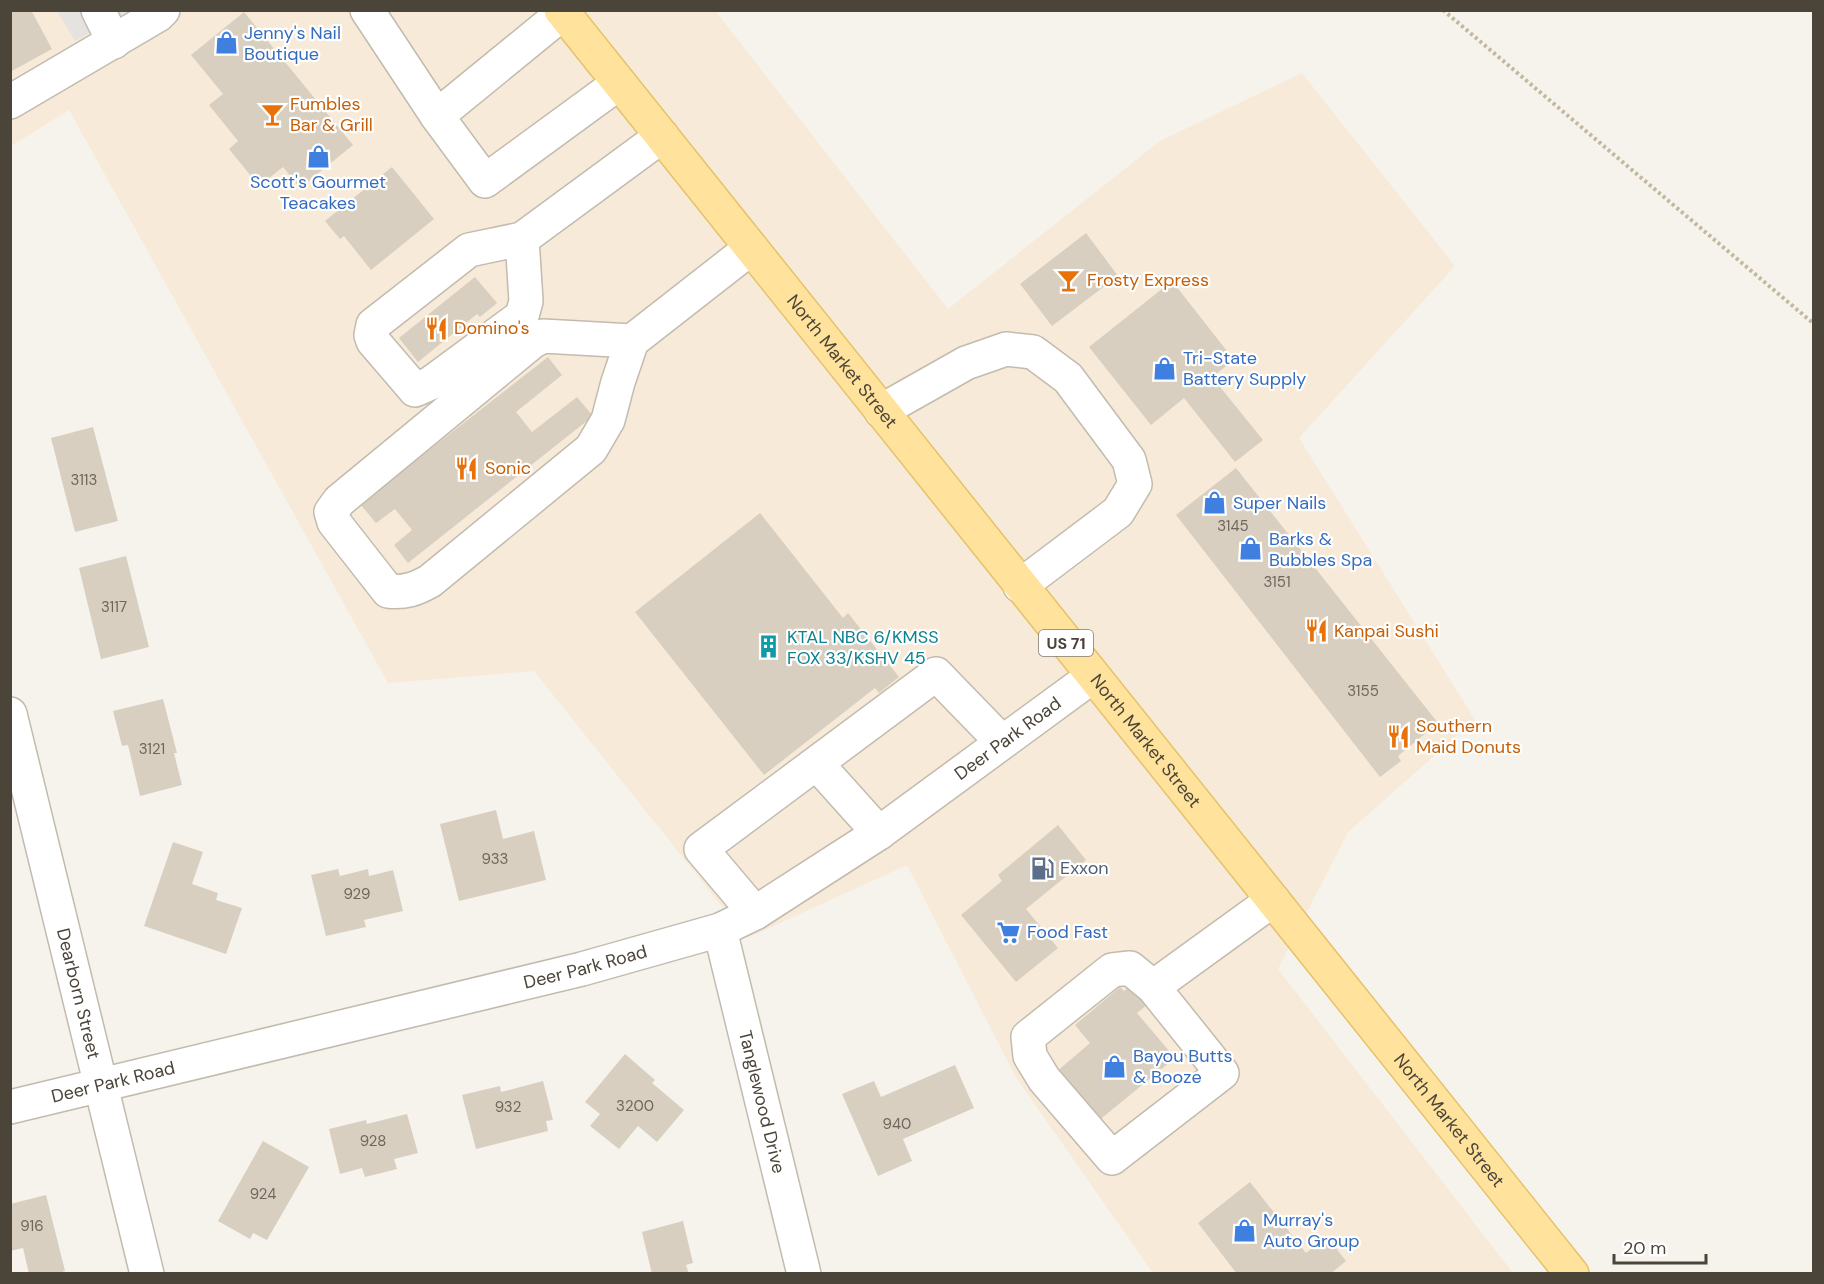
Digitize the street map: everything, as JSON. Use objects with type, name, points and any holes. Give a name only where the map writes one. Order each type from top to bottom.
[{"type":"main road","name":"North Market Street","points":[[562,12],[1572,1274]]},
{"type":"street","points":[[98,10],[114,42]]},
{"type":"street","points":[[10,102],[114,42],[163,10]]},
{"type":"street","points":[[367,10],[437,116],[485,181],[619,83]]},
{"type":"street","points":[[437,116],[562,12]]},
{"type":"street","points":[[522,240],[526,301],[522,316],[431,383],[415,390],[373,341],[370,335],[373,325],[470,250],[522,240],[662,136]]},
{"type":"street","points":[[632,341],[543,336],[532,342],[339,501],[331,512],[334,522],[388,591],[402,593],[416,589],[430,581],[591,449],[608,420],[632,341],[751,248]]},
{"type":"street","points":[[881,411],[966,363],[1006,349],[1033,352],[1068,378],[1130,460],[1135,484],[1118,512],[1020,586]]},
{"type":"street","points":[[755,914],[701,849],[936,674],[1002,742]]},
{"type":"street","name":"Deer Park Road","points":[[10,1107],[582,969],[720,930],[755,914],[879,833],[1093,676]]},
{"type":"street","name":"Dearborn Street","points":[[10,714],[147,1274]]},
{"type":"street","points":[[817,764],[879,833]]},
{"type":"street","points":[[1153,987],[1273,900]]},
{"type":"street","name":"Tanglewood Drive","points":[[720,930],[804,1274]]},
{"type":"street","points":[[1130,968],[1153,987],[1222,1073],[1112,1158],[1044,1079],[1030,1056],[1028,1037],[1112,970],[1130,968]]},
{"type":"path","points":[[1443,10],[1814,324]]},
{"type":"shaded area","points":[[11,11],[720,11],[717,13],[948,309],[1160,141],[1302,73],[1455,266],[1299,438],[1475,720],[1348,832],[1278,969],[1513,1273],[1153,1273],[1015,1076],[907,865],[747,938],[534,671],[388,683],[69,110],[11,146]]},
{"type":"shaded area","points":[[57,11],[129,11],[75,41]]},
{"type":"building","points":[[10,10],[31,10],[52,49],[10,72]]},
{"type":"building","name":"Fumbles Bar & Grill","points":[[244,12],[353,145],[300,188],[283,167],[259,186],[229,149],[238,141],[209,105],[223,94],[191,55]]},
{"type":"building","points":[[392,167],[434,219],[371,270],[344,236],[340,239],[325,221]]},
{"type":"building","name":"Frosty Express","points":[[1086,233],[1118,276],[1052,326],[1020,284]]},
{"type":"building","name":"Domino's","points":[[475,277],[497,303],[480,317],[477,314],[418,362],[399,338]]},
{"type":"building","name":"Tri-State Battery Supply","points":[[1172,281],[1234,360],[1212,377],[1263,440],[1235,462],[1184,398],[1151,425],[1089,347]]},
{"type":"building","name":"Sonic","points":[[548,357],[562,375],[516,412],[532,432],[577,397],[593,416],[408,563],[394,545],[412,530],[395,509],[376,523],[360,504]]},
{"type":"building","points":[[93,427],[118,521],[75,532],[51,438]]},
{"type":"building","points":[[1236,468],[1438,723],[1398,756],[1401,761],[1380,777],[1176,515]]},
{"type":"building","name":"KTAL NBC 6/KMSS FOX 33/KSHV 45","points":[[760,513],[843,618],[848,613],[899,677],[879,693],[875,688],[764,775],[635,612]]},
{"type":"building","points":[[126,556],[149,647],[101,659],[79,568]]},
{"type":"building","points":[[163,699],[177,753],[174,753],[182,785],[140,796],[128,745],[122,746],[113,711]]},
{"type":"building","points":[[496,810],[503,839],[534,831],[546,880],[459,901],[440,824]]},
{"type":"building","points":[[1058,825],[1086,860],[1026,909],[1058,948],[1016,982],[961,915],[1002,881],[998,875]]},
{"type":"building","points":[[173,842],[203,852],[192,884],[218,893],[216,900],[242,908],[226,954],[144,926]]},
{"type":"building","points":[[338,869],[340,876],[368,869],[369,876],[393,870],[403,911],[364,920],[366,927],[326,936],[311,875]]},
{"type":"building","name":"Bayou Butts & Booze","points":[[1140,978],[1156,998],[1137,1013],[1175,1058],[1097,1122],[1055,1073],[1090,1043],[1075,1025],[1120,987],[1124,991]]},
{"type":"building","points":[[625,1054],[655,1080],[652,1083],[684,1110],[657,1142],[638,1126],[619,1149],[590,1126],[600,1114],[585,1102]]},
{"type":"building","points":[[955,1065],[974,1108],[903,1139],[912,1161],[878,1176],[842,1094],[874,1081],[881,1097]]},
{"type":"building","points":[[543,1081],[553,1120],[546,1121],[548,1131],[476,1149],[462,1095],[500,1086],[501,1092]]},
{"type":"building","points":[[407,1114],[418,1153],[394,1159],[397,1169],[365,1177],[362,1168],[340,1174],[329,1129],[366,1120],[367,1124]]},
{"type":"building","points":[[263,1141],[309,1167],[267,1240],[253,1233],[250,1239],[218,1221]]},
{"type":"building","name":"Murray's Auto Group","points":[[1250,1182],[1306,1253],[1327,1237],[1346,1261],[1330,1274],[1237,1274],[1198,1223]]},
{"type":"building","points":[[46,1195],[65,1271],[56,1274],[29,1274],[23,1248],[10,1251],[10,1204]]},
{"type":"building","points":[[683,1221],[693,1263],[686,1265],[689,1274],[652,1274],[642,1232]]},
{"type":"place","name":"Jenny's Nail Boutique","points":[[226,43]]},
{"type":"place","name":"Fumbles Bar & Grill","points":[[272,114]]},
{"type":"place","name":"Scott's Gourmet Teacakes","points":[[318,156]]},
{"type":"place","name":"Frosty Express","points":[[1069,280]]},
{"type":"place","name":"Domino's","points":[[436,328]]},
{"type":"place","name":"Tri-State Battery Supply","points":[[1165,368]]},
{"type":"place","name":"Sonic","points":[[467,468]]},
{"type":"place","name":"Super Nails","points":[[1215,503]]},
{"type":"place","name":"Barks & Bubbles Spa","points":[[1251,549]]},
{"type":"place","name":"Kanpai Sushi","points":[[1316,631]]},
{"type":"place","name":"KTAL NBC 6/KMSS FOX 33/KSHV 45","points":[[769,647]]},
{"type":"place","name":"Southern Maid Donuts","points":[[1398,736]]},
{"type":"place","name":"Exxon","points":[[1042,868]]},
{"type":"place","name":"Food Fast","points":[[1009,932]]},
{"type":"place","name":"Bayou Butts & Booze","points":[[1115,1066]]},
{"type":"place","name":"Murray's Auto Group","points":[[1245,1230]]}]
